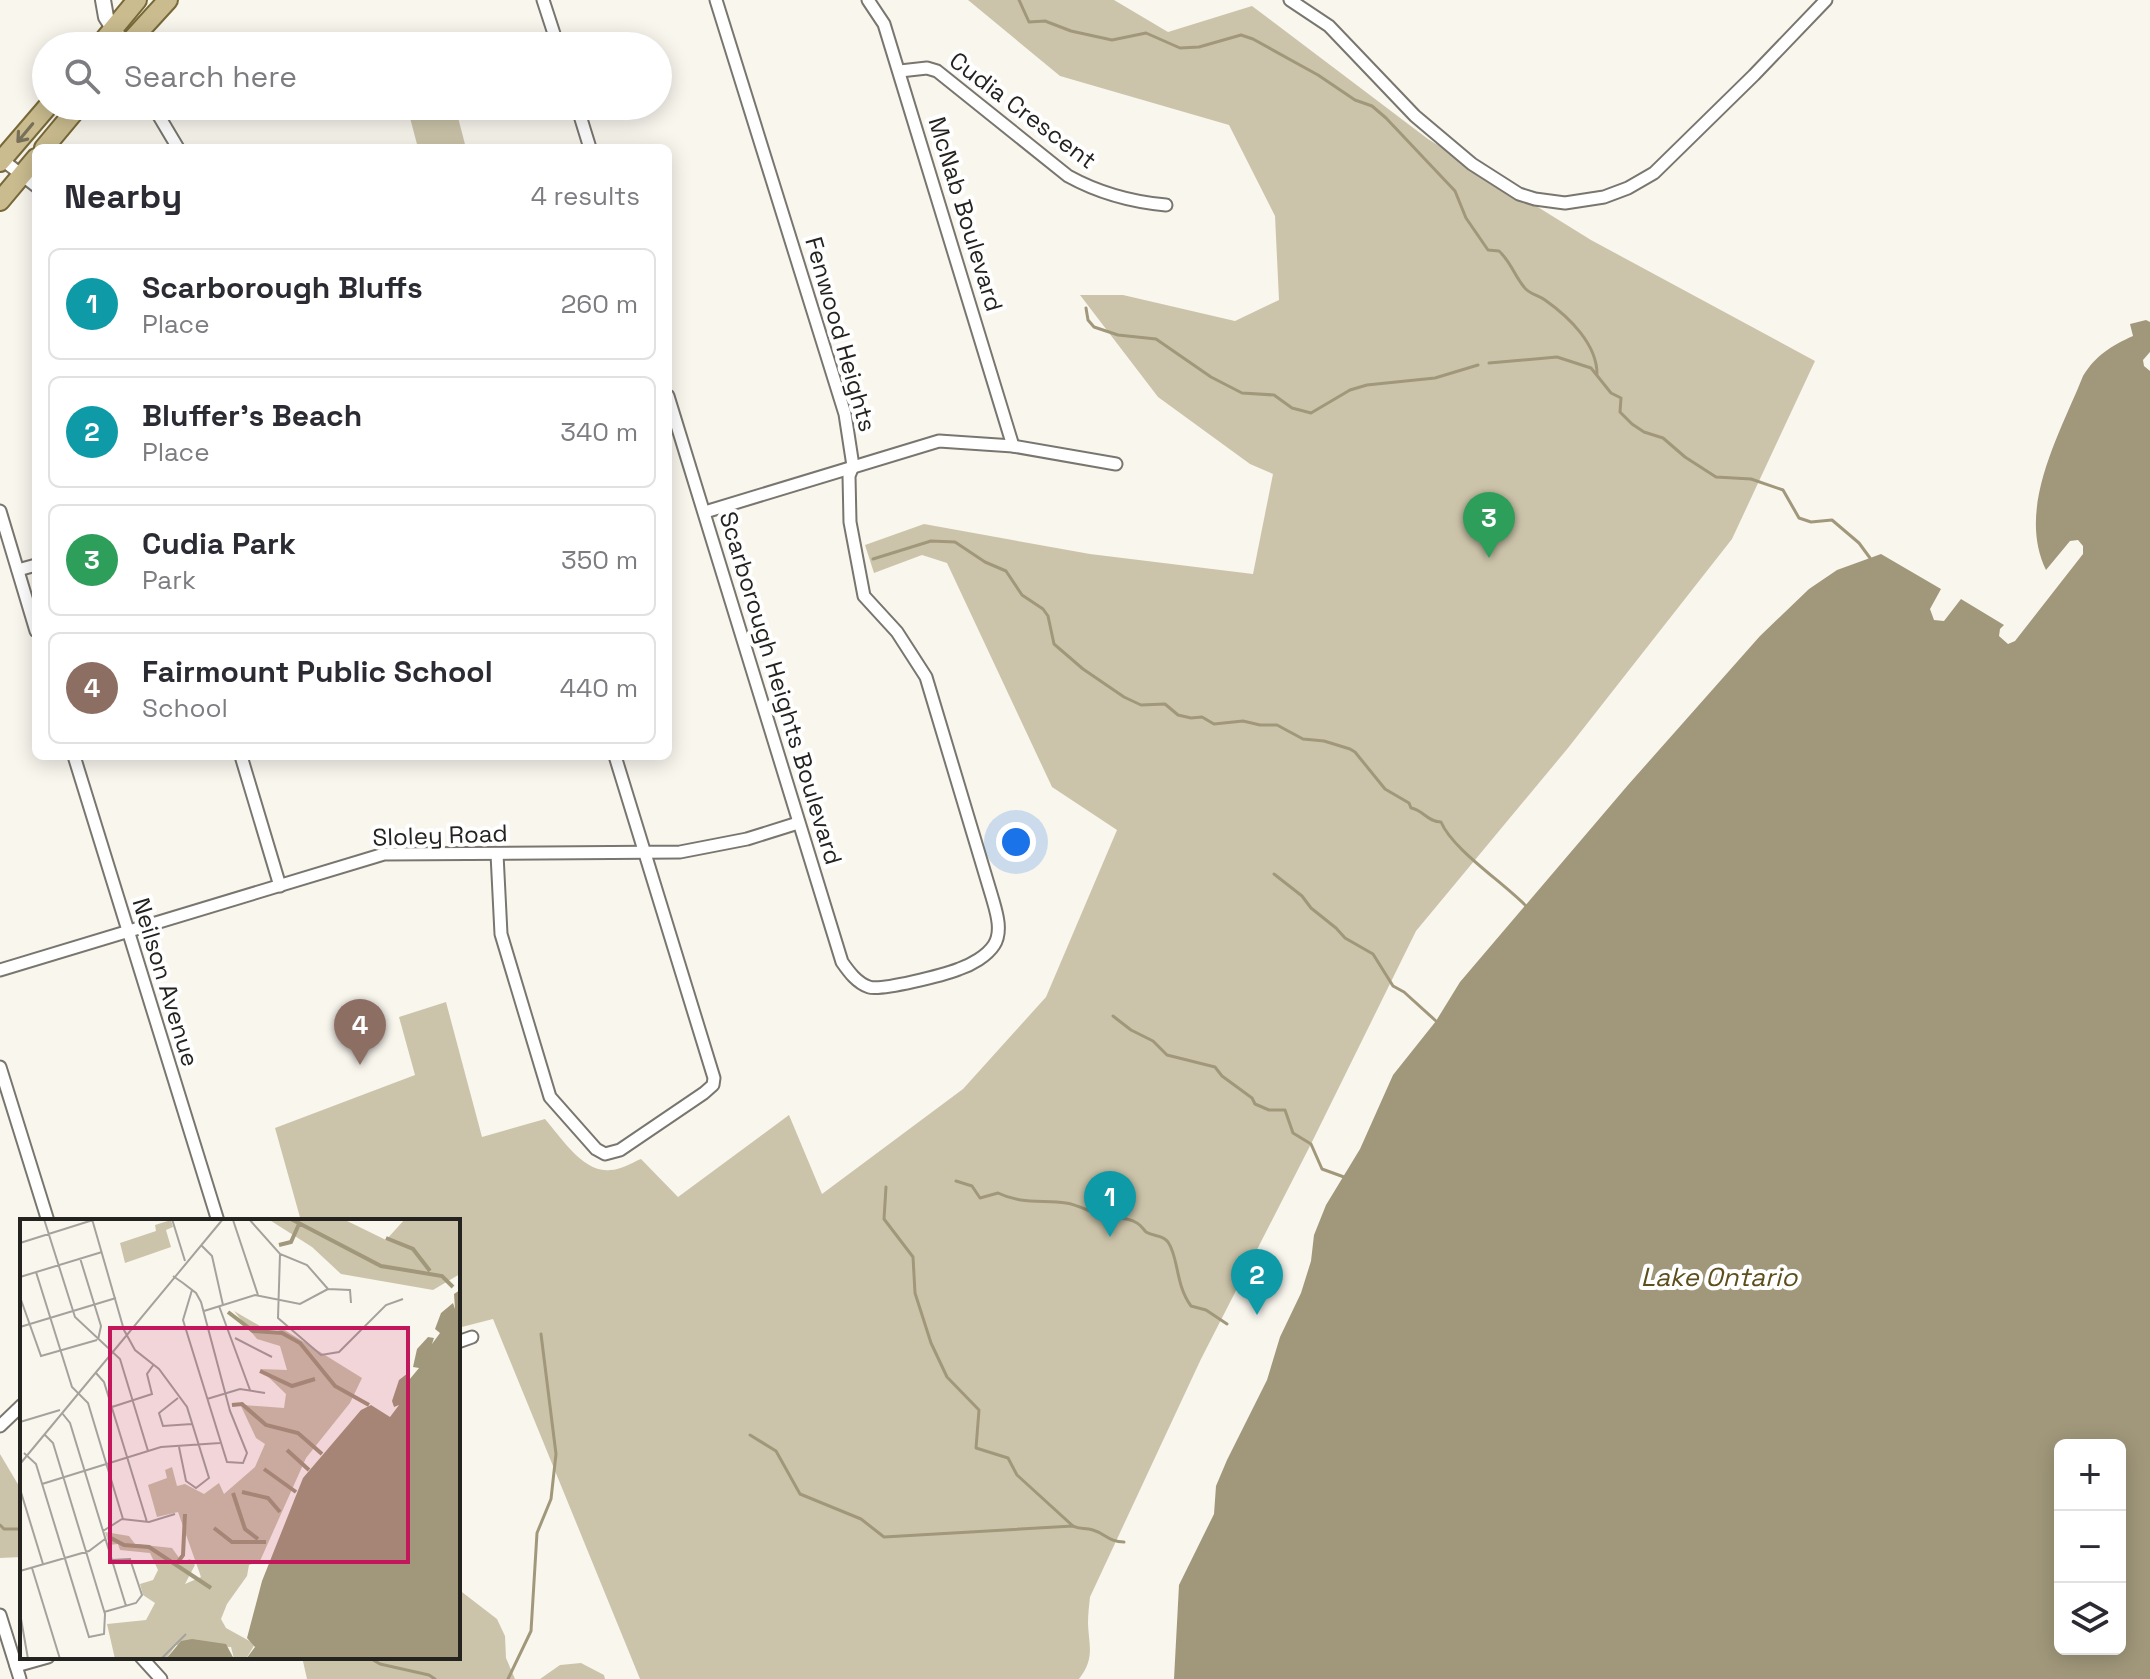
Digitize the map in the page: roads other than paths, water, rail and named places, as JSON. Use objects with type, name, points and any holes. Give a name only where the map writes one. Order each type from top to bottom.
[{"type":"main road","points":[[138,32],[168,0]]},
{"type":"main road","points":[[111,32],[129,4]]},
{"type":"main road","points":[[1,159],[36,120]]},
{"type":"main road","points":[[47,144],[67,120]]},
{"type":"main road","points":[[0,201],[29,180]]},
{"type":"street","points":[[103,0],[106,17],[115,32]]},
{"type":"street","points":[[543,0],[553,32]]},
{"type":"street","name":"Fenwood Heights","points":[[716,0],[845,414],[853,466],[849,476],[850,522],[864,596],[897,632],[926,677],[992,897],[998,927],[994,944],[980,958],[961,969],[878,988],[864,984]]},
{"type":"street","name":"McNab Boulevard","points":[[868,0],[884,24],[900,71],[1013,446]]},
{"type":"street","points":[[1290,0],[1329,26],[1420,121],[1472,164],[1519,194],[1565,203],[1604,197],[1654,173],[1826,0]]},
{"type":"street","points":[[126,32],[129,4]]},
{"type":"street","name":"Cudia Crescent","points":[[900,71],[927,68],[937,71],[1068,176],[1087,186],[1143,203],[1166,205]]},
{"type":"street","points":[[161,120],[176,144]]},
{"type":"street","points":[[581,120],[589,144]]},
{"type":"street","points":[[1,159],[29,180]]},
{"type":"street","name":"Scarborough Heights Boulevard","points":[[672,409],[842,962],[854,978],[864,984]]},
{"type":"street","points":[[705,512],[939,441],[1013,446],[1116,464]]},
{"type":"street","points":[[0,511],[32,617]]},
{"type":"street","points":[[18,570],[32,566]]},
{"type":"street","name":"Neilson Avenue","points":[[75,760],[217,1219]]},
{"type":"street","points":[[242,760],[280,886]]},
{"type":"street","points":[[497,854],[501,934],[550,1097],[596,1149],[605,1154],[620,1150],[713,1085],[712,1069],[616,760]]},
{"type":"street","name":"Sloley Road","points":[[0,970],[384,854],[645,853],[710,848],[798,823]]},
{"type":"street","points":[[0,1067],[47,1219]]},
{"type":"street","points":[[460,1341],[472,1337]]},
{"type":"street","points":[[0,1426],[20,1407]]},
{"type":"street","points":[[0,1615],[20,1679]]},
{"type":"street","points":[[16,1666],[41,1659]]},
{"type":"street","points":[[143,1659],[161,1679]]},
{"type":"water","name":"Lake Ontario","points":[[2150,322],[2150,352],[2143,360],[2150,371],[2150,1679],[1174,1679],[1179,1585],[1214,1514],[1216,1486],[1267,1380],[1280,1337],[1301,1293],[1311,1261],[1314,1235],[1326,1205],[1360,1149],[1393,1075],[1436,1021],[1460,982],[1628,785],[1760,636],[1809,589],[1837,570],[1881,554],[1941,589],[1930,609],[1934,620],[1944,621],[1961,599],[2004,625],[1999,636],[2008,644],[2015,641],[2083,554],[2083,546],[2078,540],[2070,541],[2046,570],[2038,546],[2038,497],[2053,447],[2083,376],[2093,362],[2133,336],[2130,324]]},
{"type":"waterway","points":[[1019,0],[1029,22],[1045,21],[1071,31],[1112,40],[1146,33],[1180,48],[1199,47],[1241,35],[1318,75],[1355,100],[1372,106],[1455,191],[1466,218],[1488,250],[1499,251],[1526,289],[1554,307],[1580,332],[1592,352],[1597,374]]},
{"type":"waterway","points":[[1086,308],[1088,320],[1094,327],[1118,335],[1156,339],[1211,377],[1242,393],[1274,395],[1292,408],[1311,413],[1350,390],[1367,385],[1435,378],[1478,365]]},
{"type":"waterway","points":[[1489,363],[1557,357],[1591,368],[1611,393],[1621,398],[1620,412],[1632,424],[1663,438],[1716,477],[1751,479],[1783,490],[1799,518],[1811,522],[1832,520],[1859,543],[1870,558]]},
{"type":"waterway","points":[[873,559],[931,541],[955,542],[985,562],[1006,571],[1022,595],[1048,616],[1054,644],[1083,669],[1124,697],[1141,705],[1165,704],[1178,715],[1202,717],[1214,724],[1243,721],[1277,725],[1303,739],[1324,741],[1350,749],[1385,789],[1409,803],[1411,808],[1441,822],[1467,855],[1527,907]]},
{"type":"waterway","points":[[1274,874],[1302,896],[1345,938],[1373,954],[1393,986],[1436,1021]]},
{"type":"waterway","points":[[1113,1016],[1153,1041],[1167,1055],[1215,1067],[1255,1104],[1269,1110],[1285,1110],[1293,1133],[1311,1144],[1322,1169],[1344,1177]]},
{"type":"waterway","points":[[956,1181],[972,1186],[980,1198],[998,1193],[1023,1200],[1066,1203],[1102,1216],[1134,1221],[1146,1232],[1168,1242],[1182,1289],[1191,1306],[1206,1310],[1227,1324]]},
{"type":"waterway","points":[[886,1187],[884,1219],[913,1257],[915,1293],[931,1343],[947,1377],[979,1410],[976,1448],[1008,1458],[1017,1475],[1073,1526]]},
{"type":"waterway","points":[[508,1679],[531,1631],[537,1533],[551,1499],[556,1454],[541,1334]]},
{"type":"waterway","points":[[750,1435],[776,1451],[800,1494],[861,1519],[884,1537],[1073,1526],[1124,1542]]},
{"type":"waterway","points":[[0,1525],[4,1529],[20,1529]]},
{"type":"waterway","points":[[371,1659],[435,1679]]},
{"type":"place","name":"Cudia Park","points":[[1489,558]]},
{"type":"place","name":"Fairmount Public School","points":[[360,1065]]},
{"type":"place","name":"Scarborough Bluffs","points":[[1110,1237]]},
{"type":"place","name":"Bluffer's Beach","points":[[1257,1315]]}]
